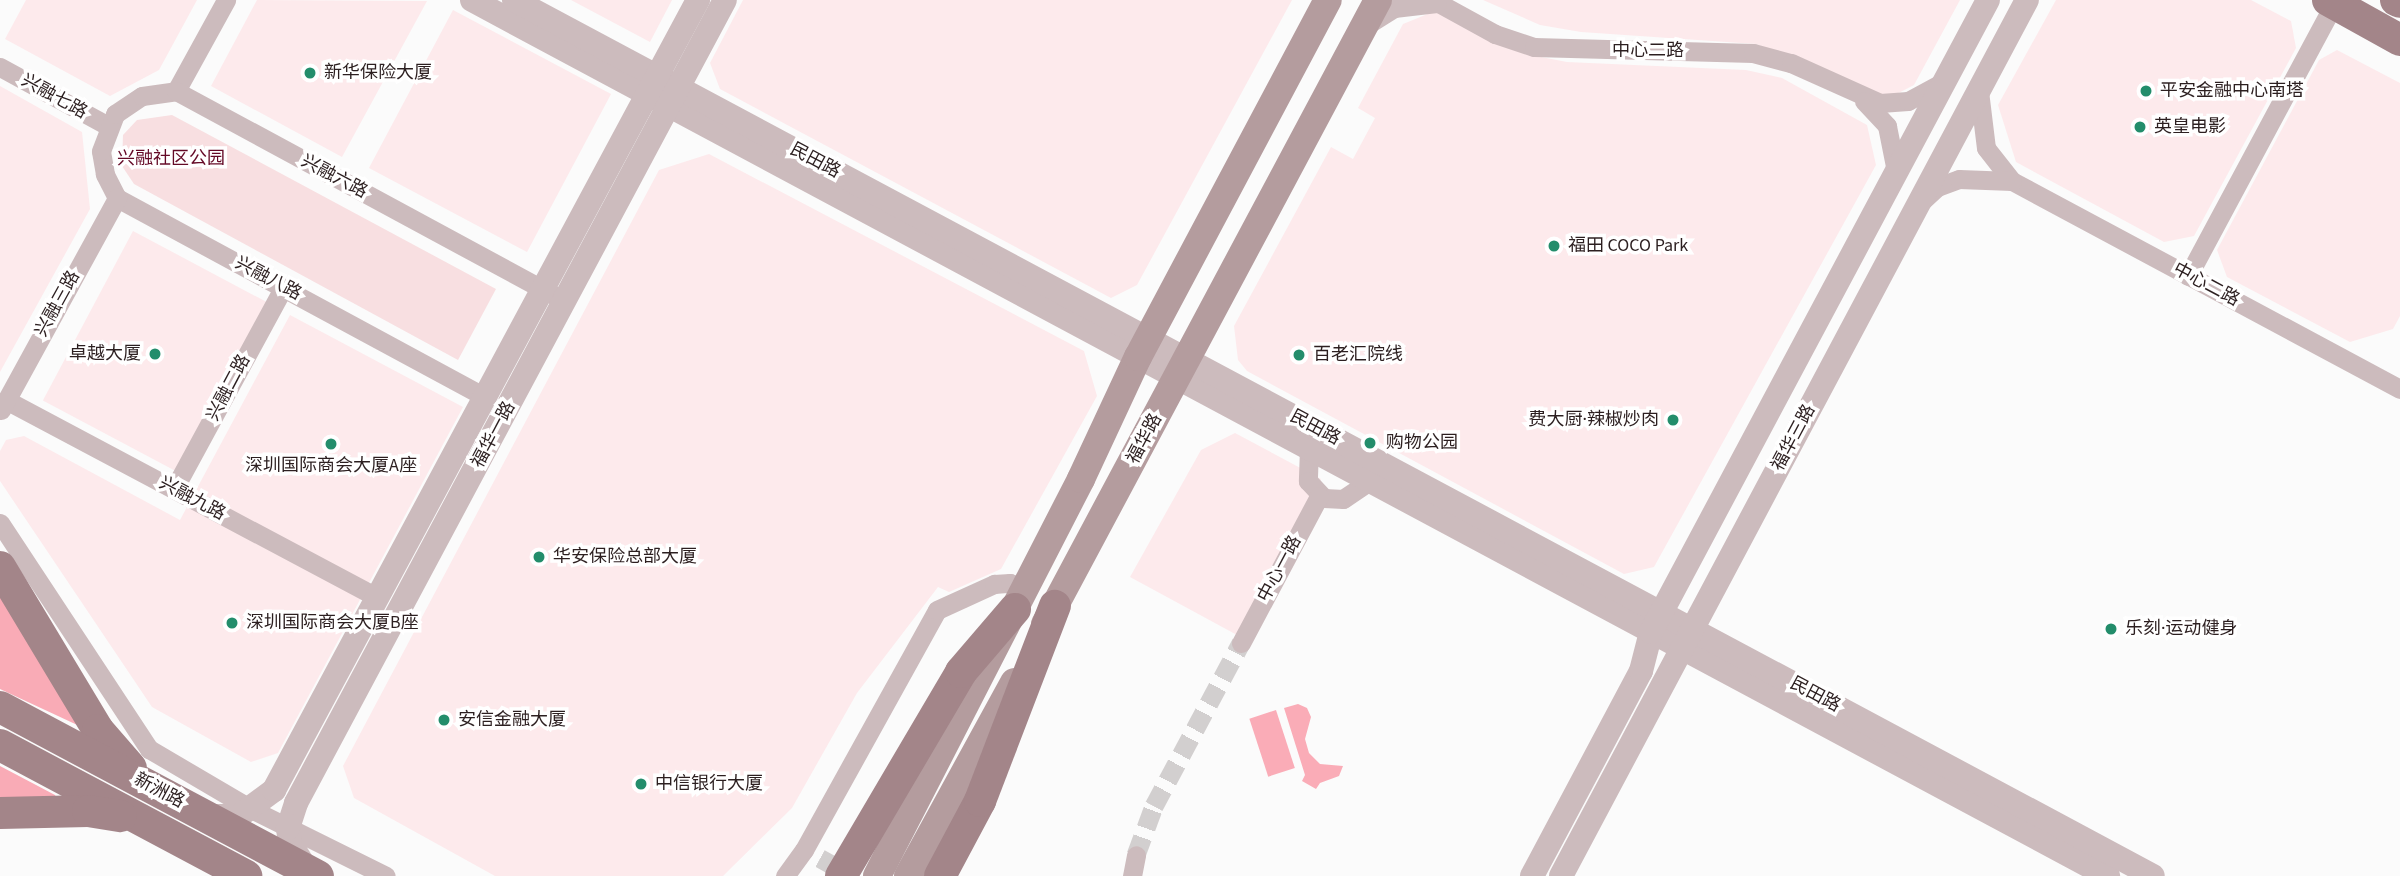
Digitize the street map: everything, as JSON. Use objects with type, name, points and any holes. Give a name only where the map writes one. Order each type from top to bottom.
[{"type":"main road","points":[[877,876],[1020,599],[1143,348],[1328,0]]},
{"type":"main road","name":"福华路","points":[[908,876],[1378,0]]},
{"type":"main road","points":[[2331,2],[2400,40]]},
{"type":"main road","points":[[0,567],[116,754],[159,791]]},
{"type":"main road","points":[[822,862],[961,672],[1020,599]]},
{"type":"main road","points":[[940,876],[980,801],[1055,606]]},
{"type":"main road","name":"新洲路","points":[[0,707],[313,873]]},
{"type":"main road","name":"新洲路","points":[[0,745],[246,876]]},
{"type":"main road","points":[[14,813],[88,811],[143,821]]},
{"type":"street","points":[[117,198],[103,163],[108,126],[132,100],[177,91],[226,0]]},
{"type":"street","name":"民田路","points":[[472,0],[663,91],[1656,622],[2108,876]]},
{"type":"street","name":"民田路","points":[[514,0],[663,91]]},
{"type":"street","name":"福华一路","points":[[288,828],[296,803],[564,302],[663,91],[698,0]]},
{"type":"street","name":"福华一路","points":[[253,810],[274,790],[542,290],[663,91],[725,0]]},
{"type":"street","name":"福华三路","points":[[1532,876],[1642,671],[1656,622],[1988,0]]},
{"type":"street","name":"福华三路","points":[[1561,876],[2027,0]]},
{"type":"street","name":"中心二路","points":[[1363,29],[1394,8],[1435,2],[1502,37],[1534,47],[1753,53],[1797,66],[1860,98],[1887,126],[1896,171]]},
{"type":"street","points":[[2188,276],[2331,2]]},
{"type":"street","name":"兴融七路","points":[[0,67],[108,126]]},
{"type":"street","name":"中心二路","points":[[1860,98],[1898,103],[1945,81]]},
{"type":"street","name":"兴融六路","points":[[177,91],[564,302]]},
{"type":"street","name":"中心二路","points":[[1979,91],[1986,148],[2012,181],[2400,389]]},
{"type":"street","name":"中心二路","points":[[1918,206],[1937,187],[1959,179],[2012,181]]},
{"type":"street","name":"兴融八路","points":[[117,198],[485,397]]},
{"type":"street","name":"兴融三路","points":[[3,405],[117,198]]},
{"type":"street","name":"兴融二路","points":[[174,489],[283,288]]},
{"type":"street","name":"民田路","points":[[1182,369],[1309,448],[1370,481],[1656,622]]},
{"type":"street","name":"兴融九路","points":[[3,405],[174,489],[377,597]]},
{"type":"street","points":[[1309,448],[1306,476],[1319,496],[1343,499],[1370,481]]},
{"type":"street","name":"中心一路","points":[[1241,643],[1319,496]]},
{"type":"street","points":[[0,523],[149,749],[253,810],[386,876]]},
{"type":"street","points":[[785,876],[822,862],[940,607],[994,584],[1010,583],[1020,599]]},
{"type":"street","name":"民田路","points":[[1687,639],[2138,874]]},
{"type":"street","points":[[204,815],[239,816],[253,810]]},
{"type":"street","points":[[288,828],[294,853],[313,873]]},
{"type":"street","points":[[1132,876],[1136,855]]},
{"type":"shaded area","points":[[26,0],[197,0],[159,70],[110,96],[5,39]]},
{"type":"shaded area","name":"新华保险大厦","points":[[257,0],[427,1],[342,157],[211,86]]},
{"type":"shaded area","points":[[571,0],[672,0],[650,42]]},
{"type":"shaded area","points":[[743,0],[1292,0],[1137,285],[1111,298],[720,89],[710,63]]},
{"type":"shaded area","points":[[1483,0],[1960,0],[1914,85],[1883,101],[1756,44],[1581,32],[1540,25]]},
{"type":"shaded area","points":[[2056,0],[2251,0],[2291,21],[2296,48],[2194,236],[2164,242],[2016,162],[1998,105]]},
{"type":"shaded area","points":[[453,10],[611,94],[527,252],[369,168]]},
{"type":"shaded area","name":"福田 COCO Park","points":[[1435,11],[1526,54],[1567,62],[1746,70],[1782,78],[1867,125],[1876,165],[1654,567],[1624,574],[1247,371],[1238,360],[1234,326],[1331,147],[1353,159],[1375,118],[1358,108],[1403,24]]},
{"type":"shaded area","points":[[2337,50],[2400,83],[2400,316],[2393,329],[2350,342],[2227,277],[2217,250],[2319,60]]},
{"type":"shaded area","points":[[0,86],[82,132],[90,209],[0,372]]},
{"type":"shaded area","points":[[709,154],[1084,351],[1097,396],[1001,569],[949,592],[938,587],[857,693],[792,808],[723,876],[495,876],[354,798],[343,766],[659,170]]},
{"type":"shaded area","name":"卓越大厦","points":[[133,231],[268,303],[178,472],[43,401]]},
{"type":"shaded area","points":[[290,315],[463,407],[278,753],[251,762],[152,707],[0,481],[0,451],[6,440],[24,436],[180,520]]},
{"type":"shaded area","points":[[1235,433],[1321,479],[1237,635],[1130,577],[1201,450]]},
{"type":"shaded area","points":[[0,573],[88,730],[0,689]]},
{"type":"shaded area","points":[[1298,704],[1307,708],[1311,717],[1305,739],[1309,753],[1320,764],[1343,766],[1339,776],[1320,783],[1316,789],[1302,781],[1305,775],[1284,708]]},
{"type":"shaded area","points":[[1276,710],[1295,768],[1268,777],[1249,719]]},
{"type":"shaded area","points":[[0,766],[55,795],[56,797],[0,805]]},
{"type":"green space","name":"兴融社区公园","points":[[172,115],[496,289],[458,360],[134,184],[122,166],[123,135],[137,120]]},
{"type":"tunnel","points":[[1136,855],[1154,806],[1241,643]]},
{"type":"tunnel","points":[[820,858],[853,876]]},
{"type":"place","name":"新华保险大厦","points":[[310,73]]},
{"type":"place","name":"平安金融中心南塔","points":[[2146,91]]},
{"type":"place","name":"英皇电影","points":[[2140,127]]},
{"type":"place","name":"福田 COCO Park","points":[[1554,246]]},
{"type":"place","name":"卓越大厦","points":[[155,354]]},
{"type":"place","name":"百老汇院线","points":[[1299,355]]},
{"type":"place","name":"费大厨·辣椒炒肉","points":[[1673,420]]},
{"type":"place","name":"购物公园","points":[[1370,443]]},
{"type":"place","name":"深圳国际商会大厦A座","points":[[331,444]]},
{"type":"place","name":"华安保险总部大厦","points":[[539,557]]},
{"type":"place","name":"深圳国际商会大厦B座","points":[[232,623]]},
{"type":"place","name":"乐刻·运动健身","points":[[2111,629]]},
{"type":"place","name":"安信金融大厦","points":[[444,720]]},
{"type":"place","name":"中信银行大厦","points":[[641,784]]}]
